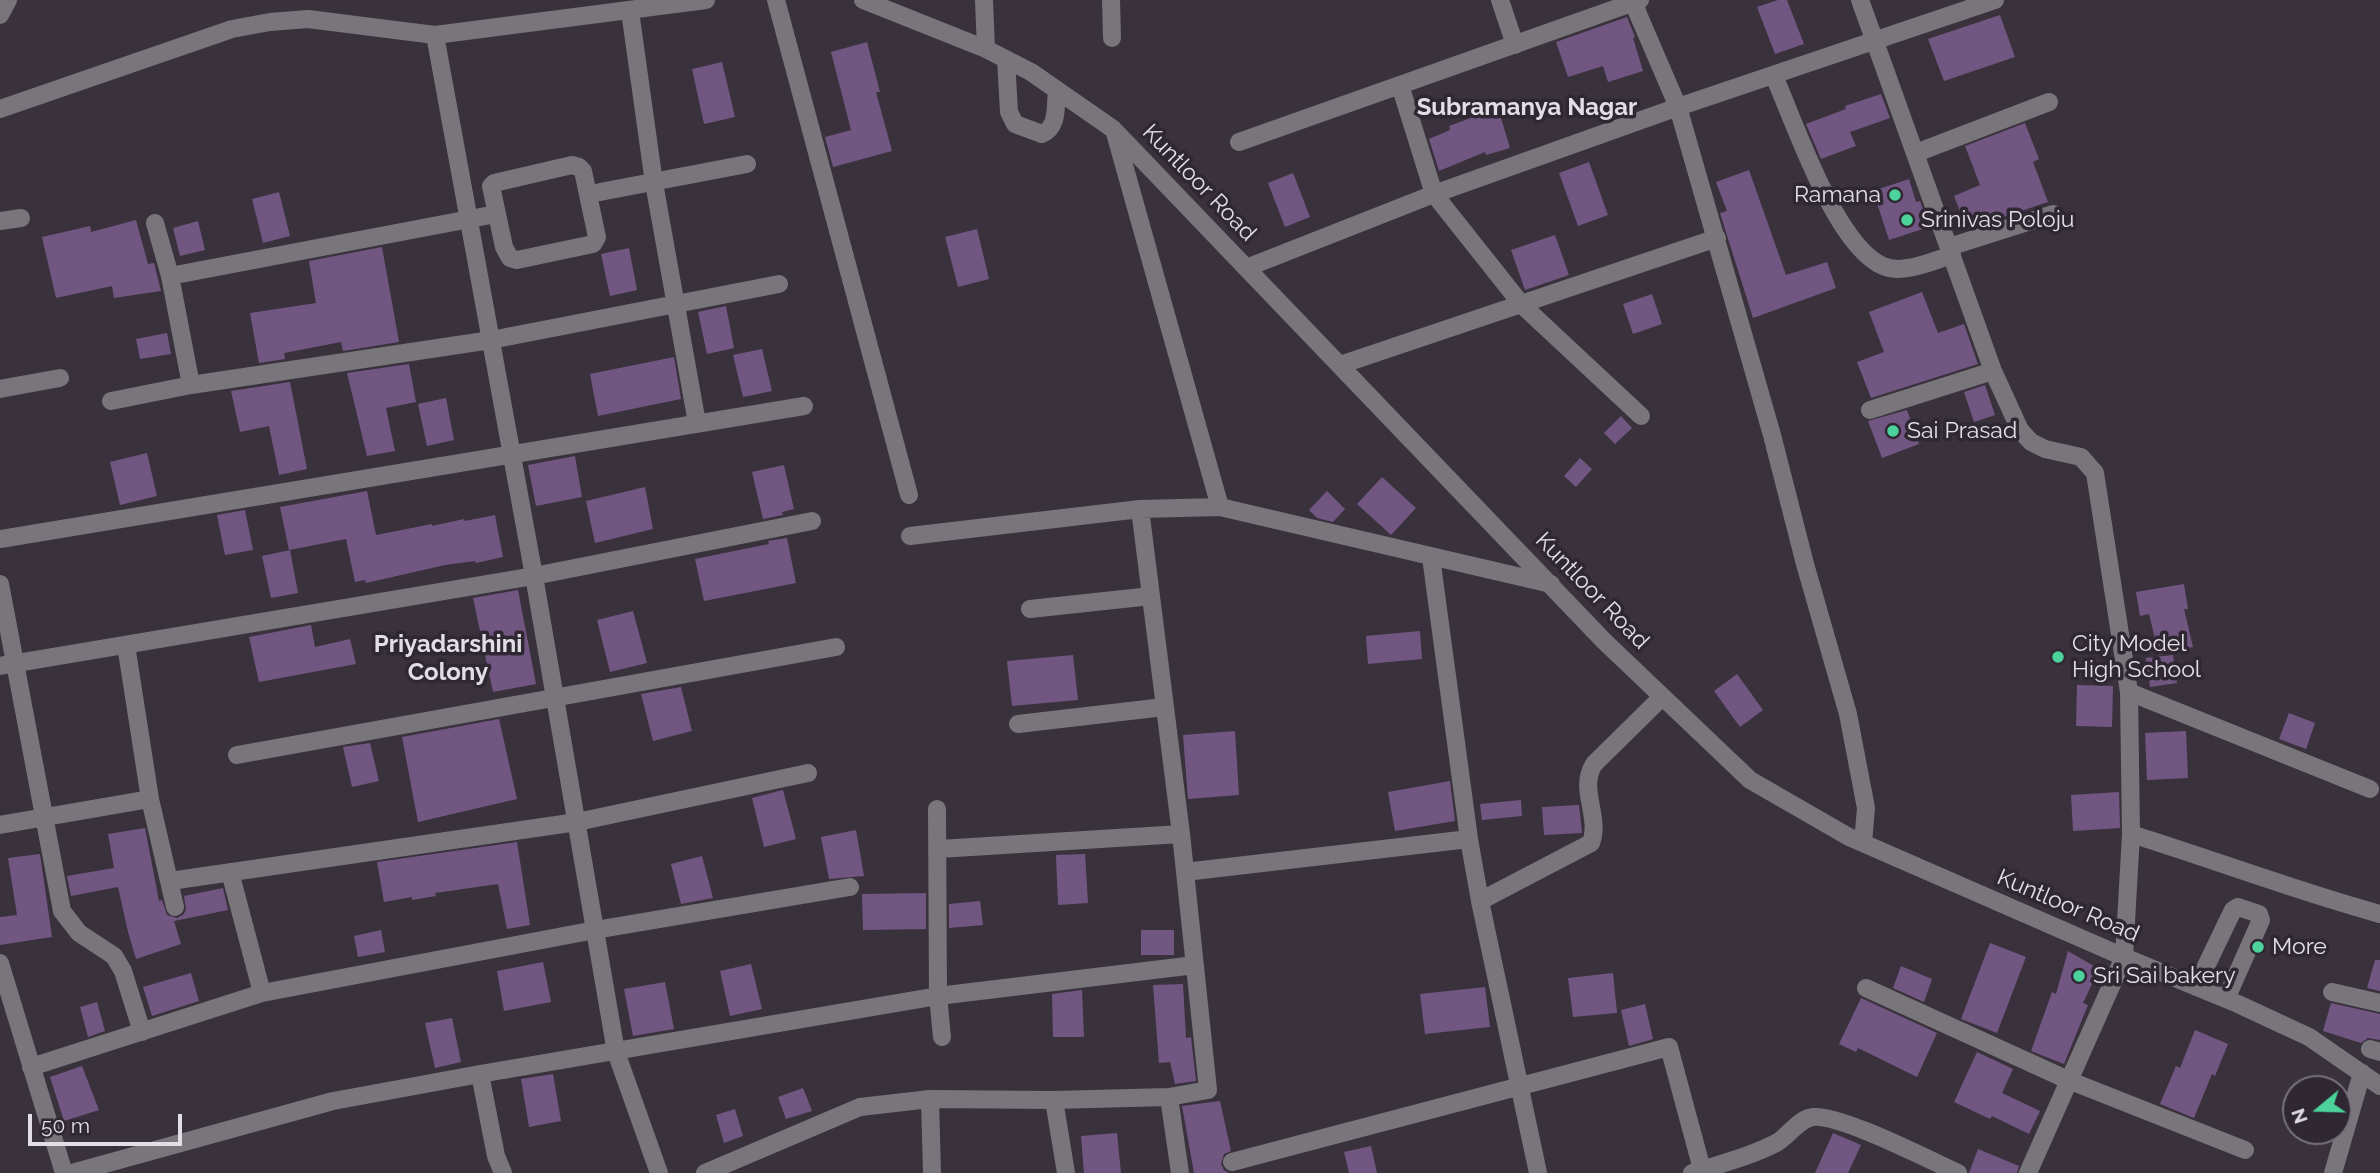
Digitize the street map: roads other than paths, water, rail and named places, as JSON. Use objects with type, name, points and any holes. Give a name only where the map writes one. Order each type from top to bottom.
[{"type":"street","points":[[0,15],[9,0]]},
{"type":"street","points":[[0,109],[232,29],[270,22],[308,19],[435,35],[706,0]]},
{"type":"street","points":[[776,0],[909,495]]},
{"type":"street","name":"Kuntloor Road","points":[[863,0],[1006,59],[1031,72],[1114,130],[1604,641],[1750,780],[1863,843],[2227,999],[2309,1037],[2380,1086]]},
{"type":"street","points":[[984,0],[986,49]]},
{"type":"street","points":[[1111,0],[1112,38]]},
{"type":"street","points":[[1500,0],[1515,45]]},
{"type":"street","points":[[1860,0],[1993,371],[2020,430],[2031,442],[2045,449],[2081,457],[2095,473],[2129,692],[2132,834],[2124,957],[2028,1173]]},
{"type":"street","points":[[1247,268],[1434,194],[1678,107],[1995,0]]},
{"type":"street","points":[[1239,142],[1635,1],[1678,107],[1717,238],[1848,714],[1866,808],[1863,843]]},
{"type":"street","points":[[630,10],[654,183],[697,423]]},
{"type":"street","points":[[435,35],[534,576],[615,1052],[659,1173]]},
{"type":"street","points":[[1006,59],[1009,112],[1015,124],[1042,134],[1049,131],[1053,125],[1056,90]]},
{"type":"street","points":[[1774,76],[1826,198],[1852,239],[1869,257],[1885,267],[1903,269],[2053,214]]},
{"type":"street","points":[[1400,85],[1434,194],[1522,305],[1641,416]]},
{"type":"street","points":[[1916,153],[2049,102]]},
{"type":"street","points":[[1114,130],[1220,507]]},
{"type":"street","points":[[600,192],[747,164]]},
{"type":"street","points":[[572,166],[579,167],[583,171],[597,237],[593,244],[587,247],[517,260],[510,258],[503,247],[496,214],[491,192],[494,183],[572,166]]},
{"type":"street","points":[[170,276],[496,214]]},
{"type":"street","points":[[0,220],[21,218]]},
{"type":"street","points":[[155,223],[170,276],[191,385]]},
{"type":"street","points":[[1340,365],[1717,238]]},
{"type":"street","points":[[111,401],[191,385],[491,340],[779,284]]},
{"type":"street","points":[[1870,410],[1993,371]]},
{"type":"street","points":[[0,389],[60,378]]},
{"type":"street","points":[[0,539],[804,406]]},
{"type":"street","points":[[910,536],[1140,509],[1220,507],[1551,584]]},
{"type":"street","points":[[705,1173],[860,1107],[930,1099],[1169,1097],[1208,1090],[1181,834],[1140,509]]},
{"type":"street","points":[[8,664],[534,576],[813,521]]},
{"type":"street","points":[[1430,557],[1469,839],[1538,1173]]},
{"type":"street","points":[[0,584],[8,664],[44,817],[62,911],[79,933],[114,956],[123,971],[142,1032]]},
{"type":"street","points":[[1030,609],[1151,596]]},
{"type":"street","points":[[126,645],[150,799],[175,907]]},
{"type":"street","points":[[237,755],[836,647]]},
{"type":"street","points":[[2129,692],[2370,789]]},
{"type":"street","points":[[1480,901],[1591,843],[1596,825],[1587,786],[1588,773],[1662,697]]},
{"type":"street","points":[[1017,724],[1164,707]]},
{"type":"street","points":[[170,881],[577,822],[808,773]]},
{"type":"street","points":[[0,825],[150,799]]},
{"type":"street","points":[[937,810],[938,996],[942,1037]]},
{"type":"street","points":[[939,849],[1181,834]]},
{"type":"street","points":[[2132,834],[2221,862],[2313,896],[2380,914]]},
{"type":"street","points":[[1185,872],[1469,839]]},
{"type":"street","points":[[230,872],[262,993]]},
{"type":"street","points":[[31,1067],[262,993],[596,930],[850,887]]},
{"type":"street","points":[[2196,987],[2235,908],[2259,914],[2261,920],[2227,999]]},
{"type":"street","points":[[2210,960],[2239,971]]},
{"type":"street","points":[[0,963],[64,1173]]},
{"type":"street","points":[[72,1173],[333,1101],[938,996],[1195,965]]},
{"type":"street","points":[[1866,988],[2068,1080],[2245,1150]]},
{"type":"street","points":[[2332,992],[2380,1003]]},
{"type":"street","points":[[1232,1162],[1669,1048],[1699,1172],[1768,1148],[1788,1136],[1804,1121],[1814,1117],[1840,1122],[1958,1173]]},
{"type":"street","points":[[2333,1173],[2362,1073]]},
{"type":"street","points":[[480,1074],[496,1156],[503,1173]]},
{"type":"street","points":[[1169,1097],[1180,1173]]},
{"type":"street","points":[[930,1099],[932,1173]]},
{"type":"street","points":[[1055,1100],[1066,1173]]},
{"type":"place","name":"Ramana","points":[[1895,195]]},
{"type":"place","name":"Srinivas Poloju","points":[[1907,220]]},
{"type":"place","name":"Sai Prasad","points":[[1893,431]]},
{"type":"place","name":"City Model High School","points":[[2058,657]]},
{"type":"place","name":"More","points":[[2258,947]]},
{"type":"place","name":"Sri Sai bakery","points":[[2079,976]]},
{"type":"district","name":"Subramanya Nagar","points":[[1527,108]]},
{"type":"district","name":"Priyadarshini Colony","points":[[448,659]]}]
